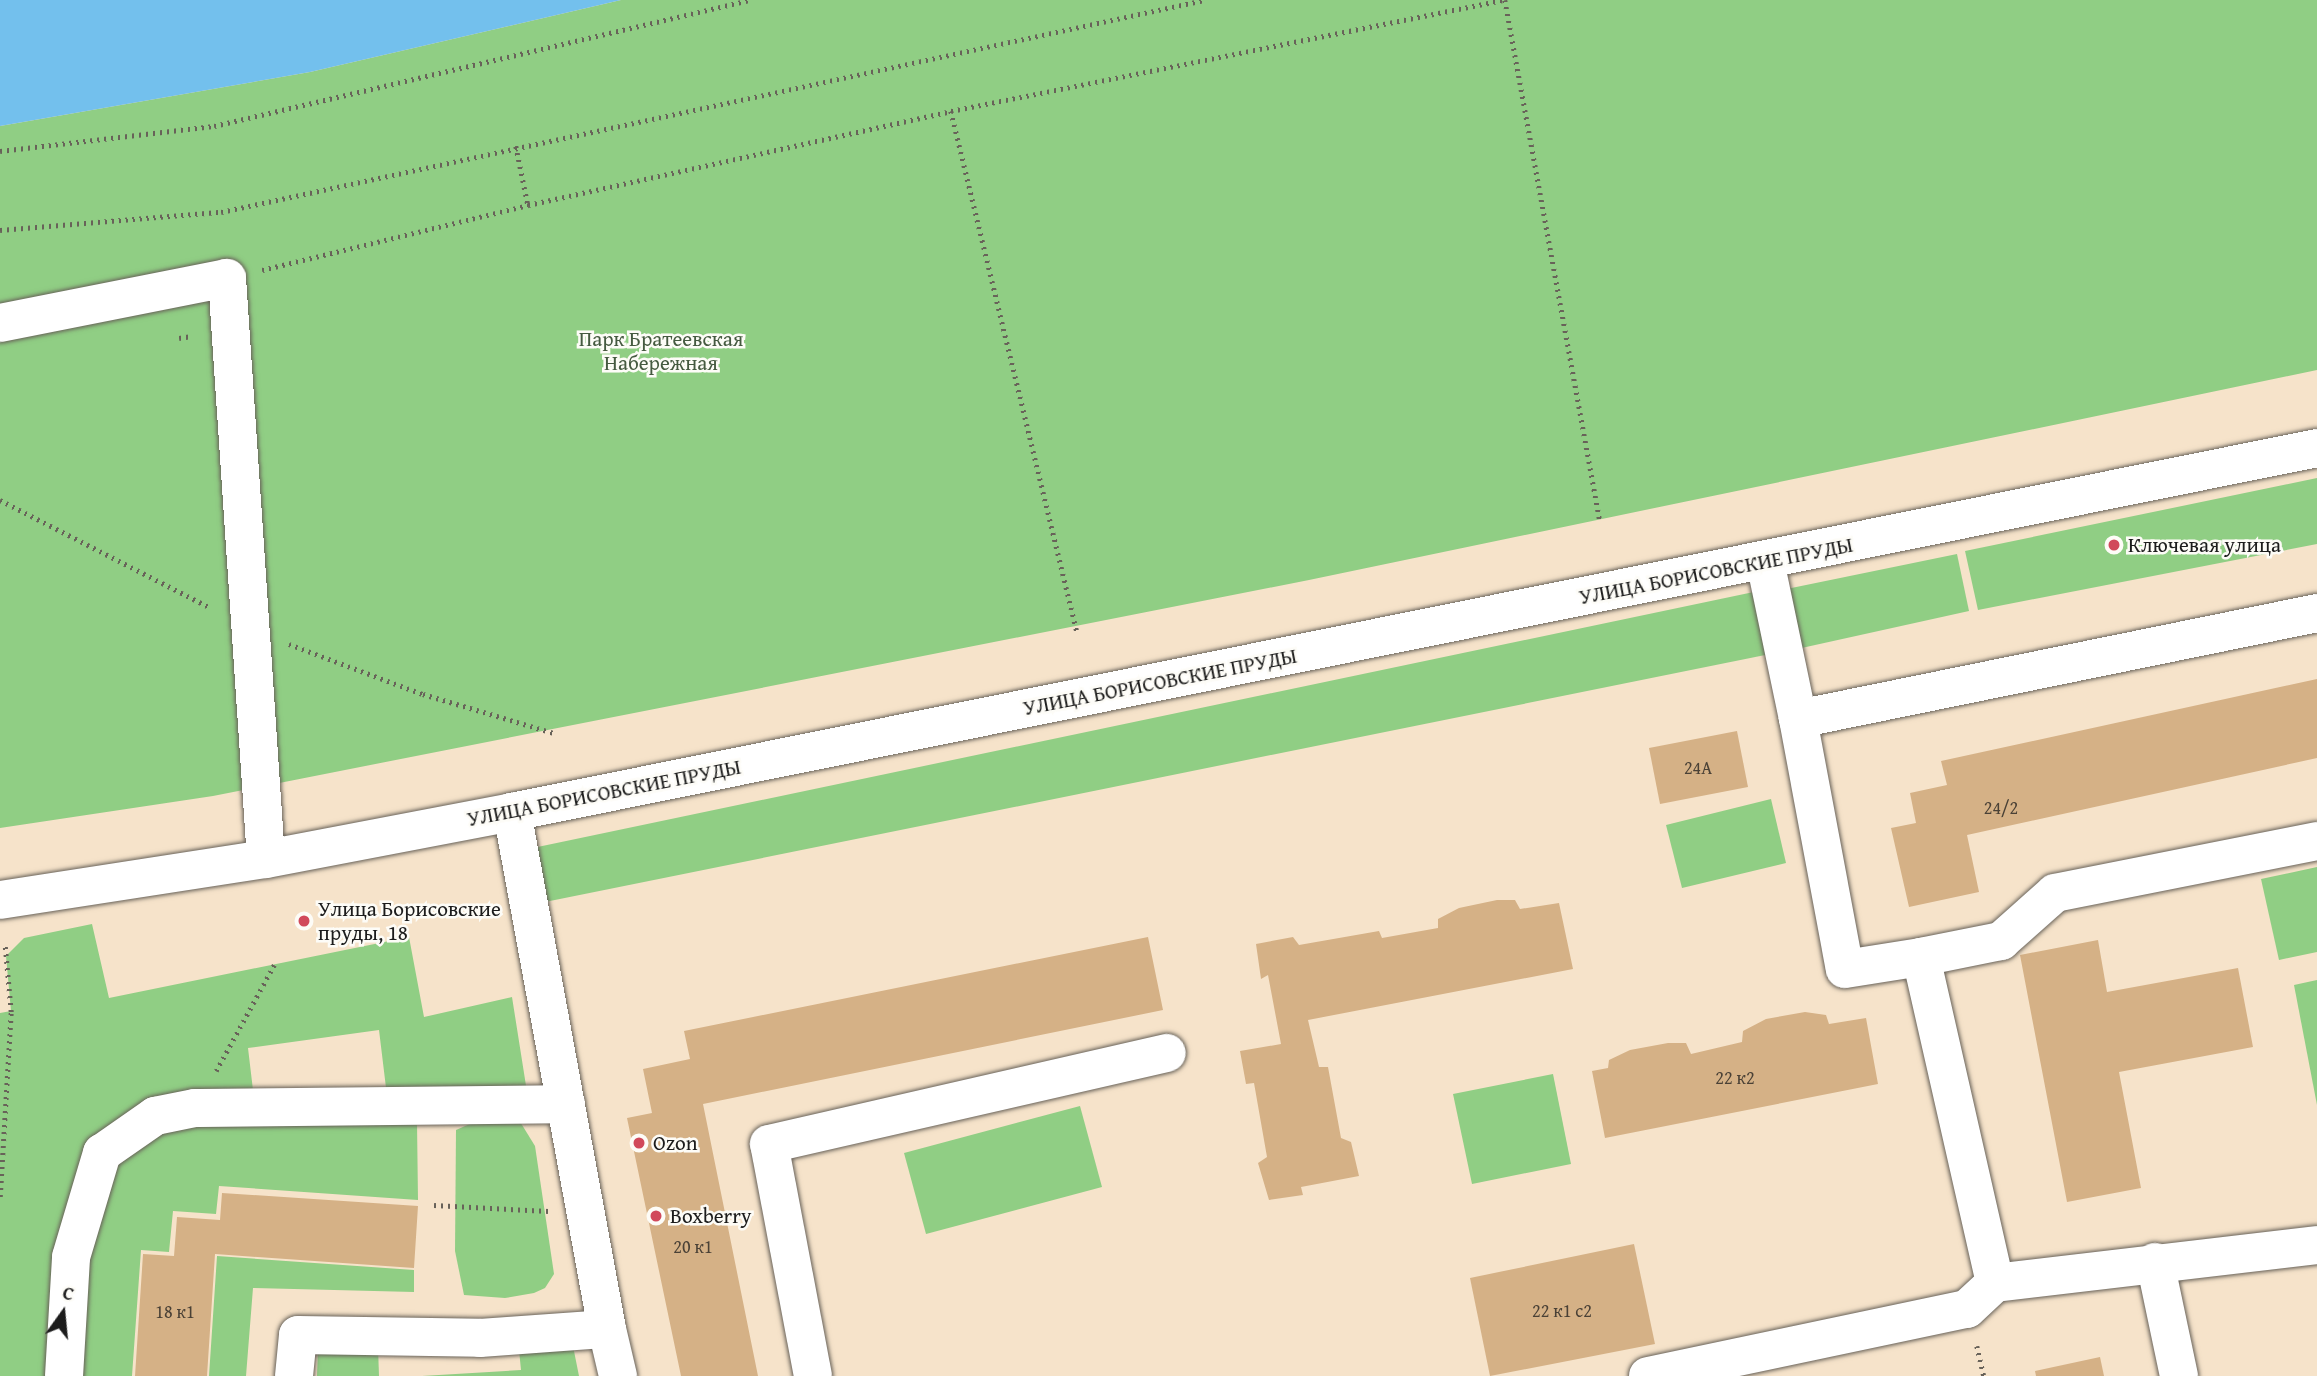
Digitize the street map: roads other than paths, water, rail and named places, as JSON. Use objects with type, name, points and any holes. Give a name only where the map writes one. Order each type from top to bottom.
[{"type":"street","points":[[0,323],[227,278],[266,859]]},
{"type":"street","name":"УЛИЦА БОРИСОВСКИЕ ПРУДЫ","points":[[0,900],[266,859],[512,812],[1765,561],[2317,447]]},
{"type":"street","points":[[1765,561],[1845,969],[2001,941],[2055,893],[2317,841]]},
{"type":"street","points":[[1798,719],[2317,613]]},
{"type":"street","points":[[512,812],[607,1329],[618,1376]]},
{"type":"street","points":[[1921,957],[1995,1283]]},
{"type":"street","points":[[813,1376],[769,1144],[1167,1053]]},
{"type":"street","points":[[64,1376],[71,1257],[102,1153],[155,1116],[195,1108],[566,1104]]},
{"type":"street","points":[[1647,1376],[1967,1309],[1995,1283],[2155,1262],[2317,1245]]},
{"type":"street","points":[[2155,1262],[2179,1376]]},
{"type":"street","points":[[294,1376],[298,1335],[480,1338],[607,1329]]},
{"type":"water","points":[[0,0],[621,0],[310,72],[0,126]]},
{"type":"place","name":"Ключевая улица","points":[[2114,545]]},
{"type":"place","name":"Улица Борисовские пруды, 18","points":[[304,921]]},
{"type":"place","name":"Ozon","points":[[639,1143]]},
{"type":"place","name":"Boxberry","points":[[656,1216]]},
{"type":"park label","name":"Парк Братеевская Набережная","points":[[661,351]]}]
